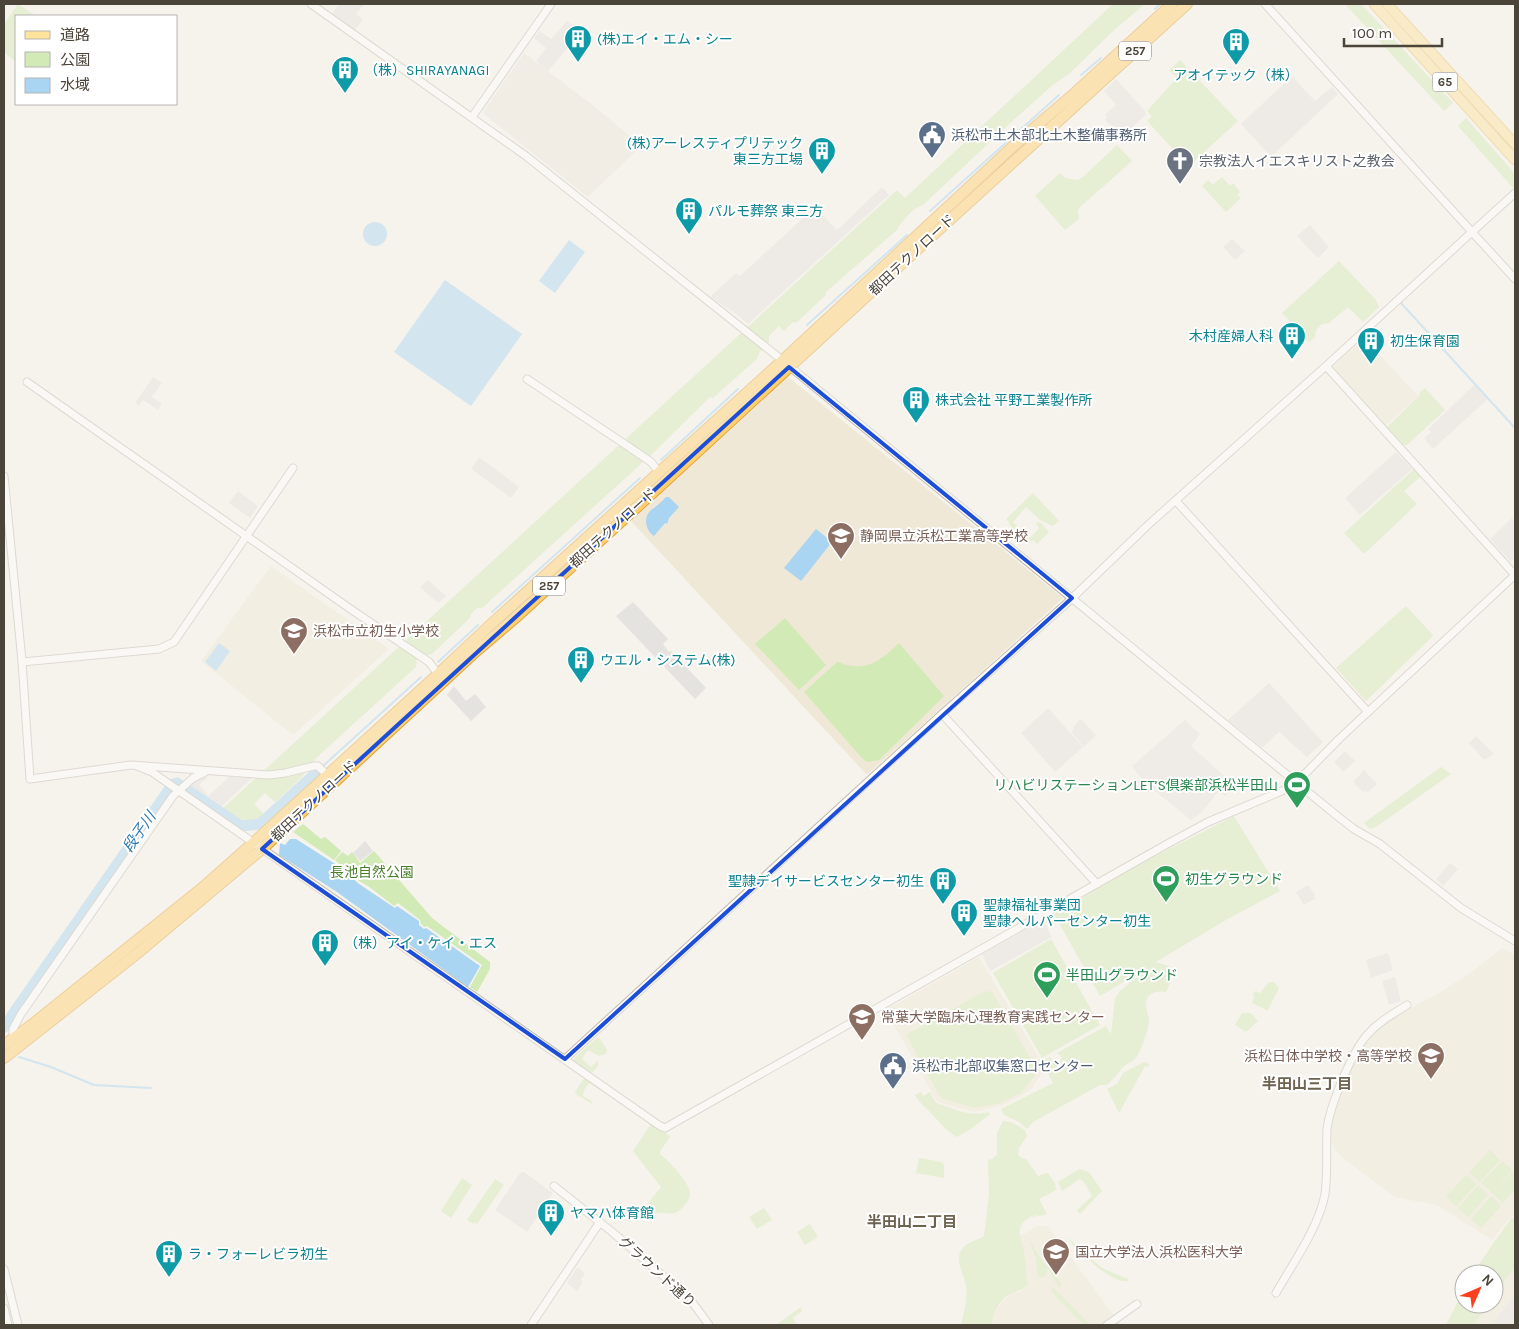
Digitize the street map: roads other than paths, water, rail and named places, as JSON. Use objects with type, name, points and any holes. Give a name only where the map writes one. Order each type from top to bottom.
[{"type":"highway","name":"都田テクノロード","points":[[4,1045],[201,890],[253,843],[322,771],[473,654],[514,619],[786,364],[971,185],[1172,4]]},
{"type":"highway","name":"都田テクノロード","points":[[4,1058],[132,958],[262,849],[441,678],[488,627],[659,472],[786,364],[1187,4]]},
{"type":"main road","name":"65","points":[[1374,4],[1515,160]]},
{"type":"main road","name":"65","points":[[1387,4],[1515,144]]},
{"type":"street","points":[[310,4],[526,156],[786,364],[1354,829],[1386,849],[1448,899],[1515,941]]},
{"type":"street","points":[[472,117],[551,4]]},
{"type":"street","points":[[1265,4],[1515,279]]},
{"type":"street","points":[[565,1059],[942,714],[1072,598],[1148,525],[1176,502],[1515,193]]},
{"type":"street","points":[[137,766],[152,772],[177,787],[253,843],[660,1126],[668,1127],[1195,829],[1284,790],[1297,782],[1368,712],[1515,574],[1326,366]]},
{"type":"street","points":[[527,379],[645,458],[659,472]]},
{"type":"street","points":[[27,382],[357,614],[429,662],[441,678]]},
{"type":"street","points":[[22,662],[159,649],[174,642],[293,468]]},
{"type":"street","points":[[4,476],[22,662],[30,779],[131,765],[276,774],[312,766],[322,771]]},
{"type":"street","points":[[1176,502],[1368,712]]},
{"type":"street","points":[[942,714],[1097,884]]},
{"type":"street","points":[[13,1038],[13,1029],[20,1014],[177,787],[208,771]]},
{"type":"street","points":[[1276,1293],[1320,1211],[1325,1194],[1328,1124],[1340,1084],[1368,1034],[1380,1022],[1407,1005]]},
{"type":"street","name":"グラウンド通り","points":[[554,1186],[600,1222],[690,1299],[709,1325]]},
{"type":"street","points":[[531,1325],[600,1222]]},
{"type":"street","points":[[4,1269],[18,1325]]},
{"type":"street","points":[[1107,1325],[1138,1304]]},
{"type":"street","points":[[4,1308],[8,1325]]},
{"type":"water","points":[[375,222],[384,225],[387,234],[384,243],[375,246],[366,243],[363,234],[366,225]]},
{"type":"water","points":[[569,240],[585,252],[555,293],[539,281]]},
{"type":"water","points":[[445,280],[522,334],[471,406],[394,352]]},
{"type":"water","points":[[666,497],[669,497],[679,507],[669,518],[667,524],[665,523],[654,536],[647,528],[647,517],[650,511]]},
{"type":"water","points":[[816,529],[832,542],[801,581],[784,568]]},
{"type":"water","points":[[219,643],[230,651],[216,671],[205,662]]},
{"type":"water","points":[[290,839],[296,839],[340,867],[359,884],[395,908],[397,906],[419,921],[419,925],[424,929],[426,928],[480,966],[468,987],[337,892],[279,855],[280,843],[285,845]]},
{"type":"waterway","points":[[1155,9],[1160,4]]},
{"type":"waterway","points":[[1081,75],[1101,58]]},
{"type":"waterway","points":[[930,211],[1059,95]]},
{"type":"waterway","points":[[807,325],[907,235]]},
{"type":"waterway","points":[[1401,303],[1515,428]]},
{"type":"waterway","points":[[661,460],[738,389]]},
{"type":"waterway","points":[[492,612],[640,478]]},
{"type":"waterway","points":[[438,662],[478,625]]},
{"type":"waterway","points":[[323,766],[421,677]]},
{"type":"waterway","name":"段子川","points":[[4,1027],[173,784],[177,783],[241,826],[260,824],[317,772]]},
{"type":"waterway","points":[[19,1057],[51,1067],[94,1085],[151,1088]]},
{"type":"place","name":"(株)エイ・エム・シー","points":[[578,63]]},
{"type":"place","name":"アオイテック（株）","points":[[1236,66]]},
{"type":"place","name":"（株）SHIRAYANAGI","points":[[345,94]]},
{"type":"place","name":"浜松市土木部北土木整備事務所","points":[[932,159]]},
{"type":"place","name":"(株)アーレスティプリテック 東三方工場","points":[[822,175]]},
{"type":"place","name":"宗教法人イエスキリスト之教会","points":[[1180,185]]},
{"type":"place","name":"パルモ葬祭 東三方","points":[[689,235]]},
{"type":"place","name":"木村産婦人科","points":[[1292,360]]},
{"type":"place","name":"初生保育園","points":[[1371,365]]},
{"type":"place","name":"株式会社 平野工業製作所","points":[[916,424]]},
{"type":"place","name":"静岡県立浜松工業高等学校","points":[[841,560]]},
{"type":"place","name":"浜松市立初生小学校","points":[[294,655]]},
{"type":"place","name":"ウエル・システム(株)","points":[[581,684]]},
{"type":"place","name":"リハビリステーションLET’S倶楽部浜松半田山","points":[[1297,809]]},
{"type":"place","name":"初生グラウンド","points":[[1166,903]]},
{"type":"place","name":"聖隷デイサービスセンター初生","points":[[943,905]]},
{"type":"place","name":"聖隷福祉事業団 聖隷ヘルパーセンター初生","points":[[964,937]]},
{"type":"place","name":"（株）アイ・ケイ・エス","points":[[325,967]]},
{"type":"place","name":"半田山グラウンド","points":[[1047,999]]},
{"type":"place","name":"常葉大学臨床心理教育実践センター","points":[[862,1041]]},
{"type":"place","name":"浜松日体中学校・高等学校","points":[[1431,1080]]},
{"type":"place","name":"浜松市北部収集窓口センター","points":[[893,1090]]},
{"type":"place","name":"ヤマハ体育館","points":[[551,1237]]},
{"type":"place","name":"国立大学法人浜松医科大学","points":[[1056,1276]]},
{"type":"place","name":"ラ・フォーレビラ初生","points":[[169,1278]]},
{"type":"district","name":"半田山三丁目","points":[[1307,1084]]},
{"type":"district","name":"半田山二丁目","points":[[912,1222]]},
{"type":"park label","name":"長池自然公園","points":[[372,872]]}]
